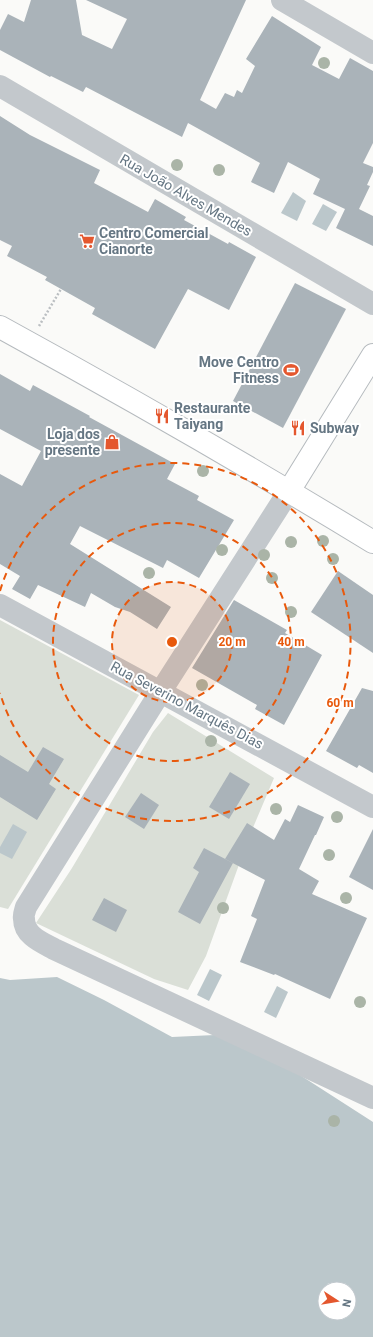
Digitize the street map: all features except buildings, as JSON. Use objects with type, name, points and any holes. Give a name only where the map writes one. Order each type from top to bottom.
[{"type":"main road","points":[[0,327],[162,416],[373,542]]},
{"type":"main road","points":[[289,491],[373,355]]},
{"type":"street","points":[[282,0],[373,53]]},
{"type":"street","name":"Rua João Alves Mendes","points":[[0,86],[373,304]]},
{"type":"street","points":[[289,491],[161,691],[26,907],[24,919],[26,930],[37,940],[54,949],[373,1098]]},
{"type":"street","name":"Rua Severino Marquês Dias","points":[[0,605],[373,807]]},
{"type":"path","points":[[30,343],[61,289]]},
{"type":"shaded area","points":[[293,192],[306,201],[297,221],[281,213]]},
{"type":"shaded area","points":[[323,204],[337,212],[326,231],[312,224]]},
{"type":"shaded area","points":[[0,620],[139,695],[8,909],[0,907]]},
{"type":"shaded area","points":[[168,713],[274,778],[249,837],[206,956],[188,990],[154,979],[36,923],[72,868],[153,732]]},
{"type":"shaded area","points":[[13,824],[27,832],[12,859],[0,853],[0,847]]},
{"type":"shaded area","points":[[210,969],[222,975],[209,1001],[197,995]]},
{"type":"shaded area","points":[[57,977],[104,1000],[172,1037],[236,1034],[373,1122],[373,1337],[0,1337],[0,978],[10,980]]},
{"type":"shaded area","points":[[277,986],[288,992],[276,1018],[264,1012]]},
{"type":"place","name":"Centro Comercial Cianorte","points":[[87,241]]},
{"type":"place","name":"Move Centro Fitness","points":[[291,370]]},
{"type":"place","name":"Restaurante Taiyang","points":[[162,416]]},
{"type":"place","name":"Subway","points":[[298,428]]},
{"type":"place","name":"Loja dos presente","points":[[112,442]]}]
